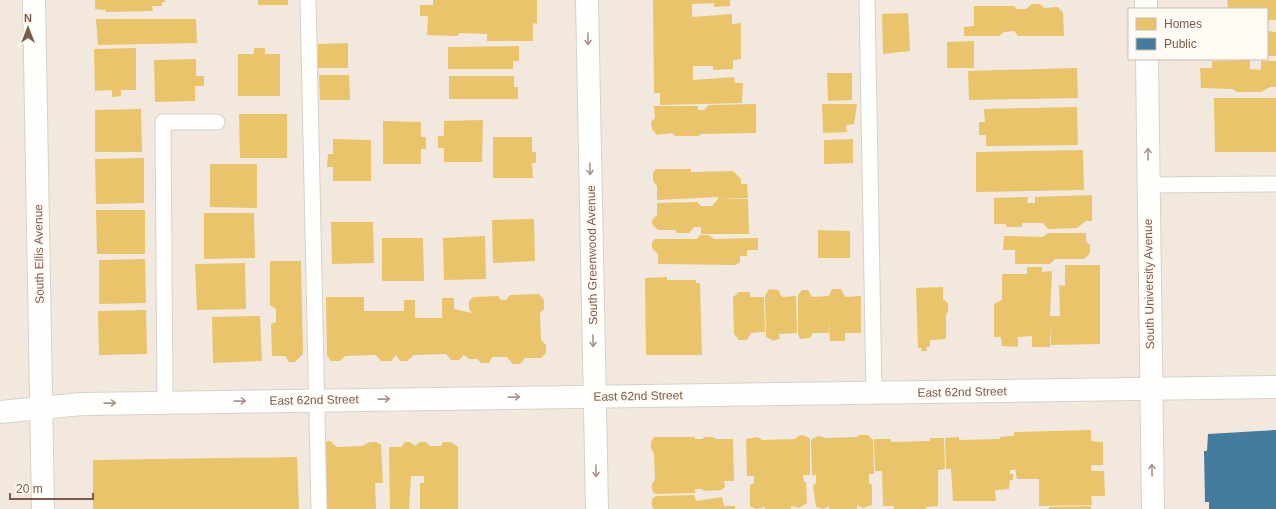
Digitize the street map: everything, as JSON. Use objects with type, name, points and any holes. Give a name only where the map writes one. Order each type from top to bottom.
[{"type":"street","name":"South Ellis Avenue","points":[[34,0],[43,509]]},
{"type":"street","name":"South Greenwood Avenue","points":[[587,0],[597,509]]},
{"type":"street","name":"South University Avenue","points":[[1147,60],[1150,389],[1153,509]]},
{"type":"street","name":"East 62nd Street","points":[[0,412],[71,404],[165,402],[1276,387]]},
{"type":"lane","points":[[308,0],[319,509]]},
{"type":"lane","points":[[868,0],[874,393]]},
{"type":"lane","points":[[165,402],[163,122],[217,122]]},
{"type":"lane","points":[[1148,185],[1276,184]]},
{"type":"shaded area","points":[[0,0],[1276,0],[1276,509],[0,509]]},
{"type":"building: Homes","points":[[95,0],[165,0],[165,2],[162,2],[162,6],[152,6],[153,11],[106,12],[106,10],[95,9]]},
{"type":"building: Homes","points":[[258,0],[288,0],[288,5],[258,5]]},
{"type":"building: Homes","points":[[433,0],[537,0],[537,24],[533,23],[533,41],[487,41],[487,34],[460,33],[457,36],[427,35],[428,16],[420,16],[420,5],[433,5]]},
{"type":"building: Homes","points":[[653,0],[730,0],[730,6],[714,7],[714,3],[692,4],[692,17],[732,14],[732,24],[741,23],[741,59],[733,60],[733,69],[713,70],[713,66],[693,66],[693,80],[734,77],[735,83],[743,83],[742,103],[660,105],[660,93],[654,93]]},
{"type":"building: Homes","points":[[1227,0],[1276,0],[1276,20],[1269,20],[1268,23],[1268,8],[1228,8]]},
{"type":"building: Homes","points":[[1032,4],[1040,4],[1044,8],[1058,7],[1063,13],[1064,36],[1018,36],[1014,31],[1004,32],[999,36],[964,36],[964,27],[974,26],[974,6],[1014,6],[1017,9],[1026,9]]},
{"type":"building: Homes","points":[[908,13],[910,51],[883,54],[882,14]]},
{"type":"building: Homes","points":[[96,19],[196,19],[197,43],[98,45]]},
{"type":"building: Homes","points":[[1268,31],[1276,32],[1276,56],[1268,56]]},
{"type":"building: Homes","points":[[974,41],[974,68],[947,68],[947,42]]},
{"type":"building: Homes","points":[[348,43],[348,68],[318,68],[318,44]]},
{"type":"building: Homes","points":[[519,46],[519,61],[513,61],[513,69],[448,69],[448,47]]},
{"type":"building: Homes","points":[[136,48],[136,90],[121,90],[121,96],[112,97],[112,90],[95,91],[94,49]]},
{"type":"building: Homes","points":[[254,48],[265,48],[265,54],[280,54],[280,96],[238,96],[238,54],[254,54]]},
{"type":"building: Homes","points":[[196,59],[196,76],[204,76],[204,86],[195,86],[195,101],[155,102],[154,60]]},
{"type":"building: Homes","points":[[1250,60],[1250,69],[1261,70],[1261,61],[1276,61],[1276,87],[1270,87],[1261,92],[1237,92],[1232,89],[1201,88],[1200,68],[1212,68],[1212,61]]},
{"type":"building: Homes","points":[[1077,68],[1078,98],[969,100],[968,71]]},
{"type":"building: Homes","points":[[827,73],[852,73],[852,100],[828,101]]},
{"type":"building: Homes","points":[[319,75],[349,75],[350,100],[320,100]]},
{"type":"building: Homes","points":[[449,76],[514,76],[514,87],[518,87],[518,99],[449,99]]},
{"type":"building: Homes","points":[[1214,98],[1276,98],[1276,152],[1215,152]]},
{"type":"building: Homes","points":[[756,104],[756,133],[675,136],[672,133],[657,135],[652,129],[651,122],[655,118],[654,106],[698,106],[698,110],[704,110],[709,105]]},
{"type":"building: Homes","points":[[822,104],[857,104],[854,124],[846,125],[847,132],[823,133]]},
{"type":"building: Homes","points":[[1077,107],[1078,145],[986,146],[986,135],[979,135],[979,122],[985,122],[984,109]]},
{"type":"building: Homes","points":[[141,109],[142,152],[95,152],[95,110]]},
{"type":"building: Homes","points":[[239,114],[287,114],[287,158],[240,158]]},
{"type":"building: Homes","points":[[483,120],[482,162],[444,162],[444,148],[438,148],[438,136],[444,136],[444,121]]},
{"type":"building: Homes","points":[[383,121],[421,122],[421,137],[426,137],[426,149],[421,149],[421,164],[383,164]]},
{"type":"building: Homes","points":[[493,137],[532,137],[532,152],[536,152],[536,163],[532,163],[533,178],[493,178]]},
{"type":"building: Homes","points":[[333,139],[371,140],[371,181],[333,181],[333,167],[327,167],[328,154],[333,154]]},
{"type":"building: Homes","points":[[853,139],[853,163],[824,164],[824,140]]},
{"type":"building: Homes","points":[[1083,150],[1084,190],[976,192],[976,152]]},
{"type":"building: Homes","points":[[144,158],[144,203],[96,204],[95,159]]},
{"type":"building: Homes","points":[[210,164],[257,164],[257,208],[210,207]]},
{"type":"building: Homes","points":[[656,169],[691,169],[691,172],[733,171],[741,179],[741,184],[747,184],[748,198],[718,199],[718,197],[657,200],[657,186],[653,181],[653,173]]},
{"type":"building: Homes","points":[[1092,195],[1092,221],[1086,221],[1077,228],[1048,229],[1043,223],[1022,223],[1022,227],[1006,227],[1006,224],[994,224],[994,198],[1028,197],[1027,203],[1035,203],[1035,197]]},
{"type":"building: Homes","points":[[718,199],[748,199],[749,234],[701,234],[701,227],[694,227],[689,233],[677,233],[675,230],[658,230],[652,224],[652,220],[657,215],[657,203],[697,202],[701,206],[712,206]]},
{"type":"building: Homes","points":[[96,210],[145,210],[145,254],[97,254]]},
{"type":"building: Homes","points":[[204,213],[254,213],[255,258],[204,259]]},
{"type":"building: Homes","points":[[534,219],[535,261],[493,263],[492,220]]},
{"type":"building: Homes","points":[[331,222],[373,222],[374,263],[332,264]]},
{"type":"building: Homes","points":[[818,230],[850,231],[850,258],[818,258]]},
{"type":"building: Homes","points":[[1048,233],[1086,233],[1086,241],[1090,245],[1090,253],[1084,259],[1055,259],[1050,264],[1015,264],[1015,250],[1003,250],[1004,236],[1043,237]]},
{"type":"building: Homes","points":[[700,235],[708,235],[714,239],[758,238],[758,250],[747,250],[747,256],[740,256],[740,262],[736,265],[658,264],[658,254],[652,248],[652,242],[655,239],[697,239]]},
{"type":"building: Homes","points":[[485,236],[486,279],[444,280],[443,238]]},
{"type":"building: Homes","points":[[382,238],[423,238],[424,281],[382,281]]},
{"type":"building: Homes","points":[[145,259],[146,303],[99,304],[99,260]]},
{"type":"building: Homes","points":[[270,261],[301,261],[303,354],[295,362],[289,362],[285,356],[272,356],[271,324],[276,322],[276,309],[270,305]]},
{"type":"building: Homes","points":[[245,263],[246,309],[197,310],[195,264]]},
{"type":"building: Homes","points":[[1065,265],[1100,265],[1100,344],[1051,345],[1050,326],[1050,347],[1032,347],[1032,336],[1018,337],[1018,347],[1002,346],[1001,337],[994,337],[994,304],[1002,300],[1002,274],[1027,274],[1027,267],[1042,267],[1042,272],[1052,271],[1050,316],[1060,316],[1059,285],[1065,286]]},
{"type":"building: Homes","points":[[667,277],[667,280],[696,280],[696,283],[700,283],[702,355],[646,355],[645,278]]},
{"type":"building: Homes","points":[[943,287],[943,299],[948,303],[948,312],[946,314],[946,339],[930,340],[930,347],[926,347],[927,351],[921,351],[922,348],[918,348],[916,288]]},
{"type":"building: Homes","points":[[769,289],[778,290],[782,297],[796,296],[797,333],[779,334],[780,338],[774,341],[766,337],[765,296]]},
{"type":"building: Homes","points":[[832,289],[841,289],[845,297],[861,296],[861,333],[845,333],[845,341],[830,341],[829,320],[829,333],[813,333],[810,338],[800,339],[798,334],[798,295],[802,290],[808,290],[812,297],[829,296]]},
{"type":"building: Homes","points":[[739,292],[750,292],[750,297],[764,297],[765,332],[751,333],[747,340],[739,340],[734,334],[733,297]]},
{"type":"building: Homes","points":[[539,294],[544,300],[544,309],[540,313],[541,340],[546,345],[546,353],[541,358],[525,358],[520,364],[513,364],[507,357],[492,357],[489,363],[481,363],[477,359],[469,359],[464,355],[459,360],[451,360],[446,354],[414,355],[407,361],[400,361],[396,355],[391,361],[381,361],[376,355],[345,356],[340,361],[331,361],[327,356],[326,297],[364,297],[364,311],[404,311],[404,300],[415,300],[415,318],[442,318],[442,298],[454,298],[454,309],[472,313],[469,309],[469,301],[473,297],[498,296],[501,300],[506,300],[510,295]]},
{"type":"building: Homes","points":[[146,310],[147,354],[99,355],[98,311]]},
{"type":"building: Homes","points":[[260,316],[262,361],[213,363],[212,317]]},
{"type":"building: Homes","points":[[1091,430],[1091,441],[1103,442],[1103,465],[1091,465],[1091,471],[1104,471],[1105,496],[1091,496],[1092,505],[1039,506],[1039,479],[1017,479],[1015,468],[1015,470],[1010,470],[1010,474],[1013,474],[1013,480],[1010,480],[1009,489],[995,490],[996,501],[953,501],[951,469],[946,469],[945,438],[959,437],[959,440],[1000,439],[1000,437],[1014,436],[1014,432]]},
{"type":"building: Homes","points":[[800,435],[806,436],[810,439],[810,475],[803,475],[804,482],[806,482],[807,503],[799,508],[791,506],[791,509],[765,509],[765,507],[756,509],[750,506],[750,485],[754,483],[754,476],[747,476],[746,439],[758,437],[762,440],[795,439]]},
{"type":"building: Homes","points":[[859,435],[868,435],[873,440],[874,474],[869,474],[869,483],[872,485],[872,505],[863,508],[857,505],[857,509],[829,509],[829,506],[823,509],[816,507],[813,486],[816,483],[816,475],[812,475],[811,440],[818,436],[827,438],[857,437]]},
{"type":"building: Homes","points":[[654,437],[695,437],[695,439],[702,439],[705,437],[711,437],[717,439],[733,439],[734,481],[724,481],[725,487],[721,490],[704,491],[702,489],[695,489],[695,493],[655,494],[652,490],[652,484],[655,480],[654,454],[651,448],[651,442]]},
{"type":"building: Homes","points":[[930,438],[944,438],[945,469],[938,470],[938,506],[926,507],[926,509],[894,509],[894,506],[883,506],[882,471],[875,471],[874,439],[891,439],[891,442],[930,441]]},
{"type":"building: Homes","points":[[330,441],[337,447],[362,446],[370,442],[376,442],[381,445],[383,483],[375,483],[376,509],[323,509],[324,442]]},
{"type":"building: Homes","points":[[405,442],[410,442],[415,446],[420,442],[426,442],[430,446],[441,446],[443,442],[451,442],[458,447],[458,509],[420,509],[420,483],[424,483],[424,476],[411,476],[409,509],[390,509],[389,447],[401,447]]},
{"type":"building: Homes","points":[[297,457],[299,509],[93,509],[93,460]]},
{"type":"building: Homes","points":[[694,495],[696,501],[722,497],[724,506],[735,506],[735,509],[654,509],[652,507],[652,499],[656,496]]},
{"type":"building: Homes","points":[[1091,506],[1091,509],[1049,509],[1049,507]]},
{"type":"building: Public","points":[[1276,430],[1276,509],[1209,509],[1209,502],[1205,502],[1204,451],[1207,451],[1208,434]]}]
